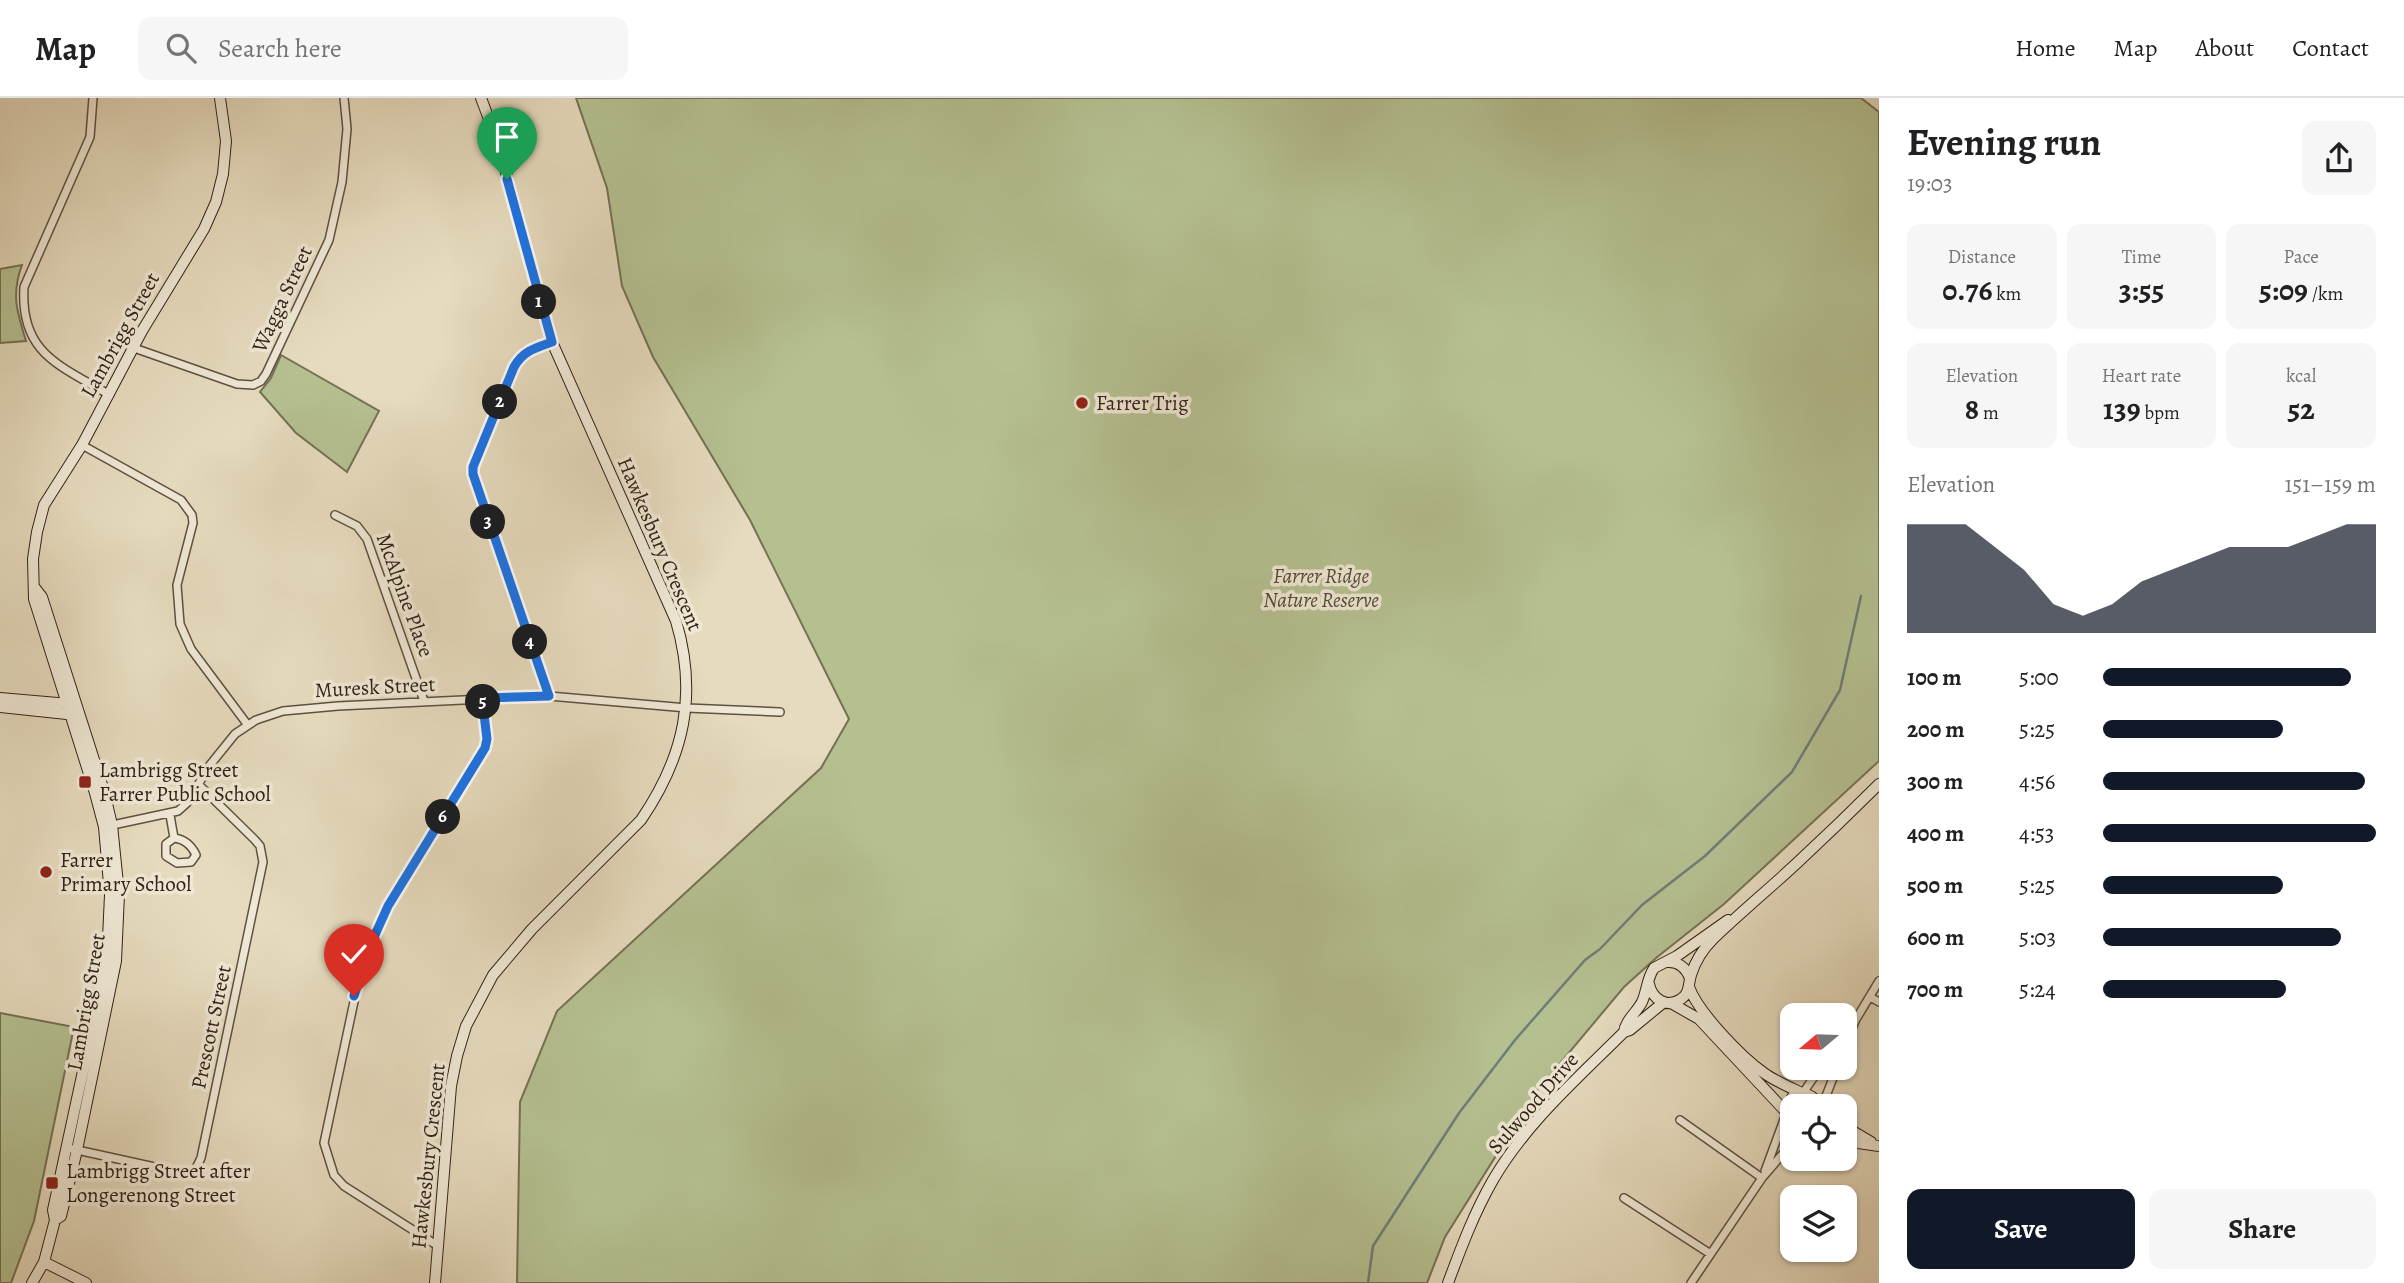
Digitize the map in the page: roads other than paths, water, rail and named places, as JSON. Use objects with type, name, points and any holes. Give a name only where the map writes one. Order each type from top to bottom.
[{"type":"street","points":[[93,98],[90,137],[24,287],[23,307],[42,353],[108,394]]},
{"type":"street","name":"Lambrigg Street","points":[[32,1283],[44,1262],[55,1220],[61,1216],[73,1149],[116,961],[119,894],[108,826],[73,709],[34,599],[33,559],[37,532],[44,505],[82,445],[108,394],[204,229],[216,202],[223,174],[226,141],[220,98]]},
{"type":"street","name":"Wagga Street","points":[[134,348],[237,384],[253,385],[261,381],[329,240],[342,182],[347,129],[344,98]]},
{"type":"street","name":"Hawkesbury Crescent","points":[[435,1283],[451,1086],[457,1056],[478,1001],[512,950],[641,820],[668,774],[687,708],[684,659],[676,621],[552,342],[498,143],[481,98]]},
{"type":"street","points":[[549,696],[473,474],[473,467],[520,357],[552,342]]},
{"type":"street","points":[[82,445],[181,500],[192,515],[192,531],[179,570],[177,586],[180,624],[191,649],[247,724]]},
{"type":"street","name":"McAlpine Place","points":[[335,515],[357,526],[368,539],[424,701]]},
{"type":"street","name":"Muresk Street","points":[[170,815],[187,803],[226,743],[247,724],[283,711],[549,696],[687,708],[780,712]]},
{"type":"street","points":[[0,698],[73,709]]},
{"type":"street","points":[[438,1246],[344,1186],[334,1175],[324,1143],[354,996],[370,946],[388,906],[481,757],[487,739],[482,698]]},
{"type":"street","points":[[0,707],[73,709]]},
{"type":"street","name":"Sulwood Drive","points":[[1448,1283],[1474,1215],[1506,1160],[1544,1113],[1624,1032],[1667,1003],[1682,998],[1705,948],[1879,784]]},
{"type":"street","name":"Prescott Street","points":[[73,1149],[182,1173],[195,1170],[201,1158],[263,862],[262,853],[255,840],[199,785]]},
{"type":"street","points":[[108,826],[170,815],[174,838]]},
{"type":"street","points":[[174,838],[181,839],[192,849],[196,855],[194,860],[181,863],[168,859],[165,853],[166,844],[174,838]]},
{"type":"street","name":"Sulwood Drive","points":[[1624,1032],[1625,1026],[1636,1013],[1654,968],[1677,956],[1715,927],[1737,915]]},
{"type":"street","points":[[1664,962],[1683,967],[1694,999],[1754,1066],[1802,1093],[1811,1080]]},
{"type":"street","points":[[1857,1018],[1879,981]]},
{"type":"street","points":[[1648,984],[1652,994],[1699,1019],[1780,1107]]},
{"type":"street","points":[[1870,997],[1879,1002]]},
{"type":"street","points":[[1680,1120],[1762,1178]]},
{"type":"street","points":[[1762,1178],[1780,1129]]},
{"type":"street","points":[[1857,1134],[1876,1145]]},
{"type":"street","points":[[1857,1143],[1876,1145]]},
{"type":"street","points":[[1691,1283],[1709,1253],[1780,1157]]},
{"type":"street","points":[[1624,1198],[1709,1253]]},
{"type":"street","points":[[44,1262],[86,1283]]},
{"type":"waterway","points":[[1368,1283],[1373,1246],[1459,1113],[1515,1040],[1585,960],[1600,949],[1642,905],[1705,856],[1792,772],[1840,690],[1861,596]]},
{"type":"place","name":"Farrer Trig","points":[[1082,403]]},
{"type":"place","name":"Lambrigg Street Farrer Public School","points":[[85,782]]},
{"type":"place","name":"Farrer Primary School","points":[[46,872]]},
{"type":"place","name":"Lambrigg Street after Longerenong Street","points":[[52,1183]]},
{"type":"park label","name":"Farrer Ridge Nature Reserve","points":[[1321,588]]}]
